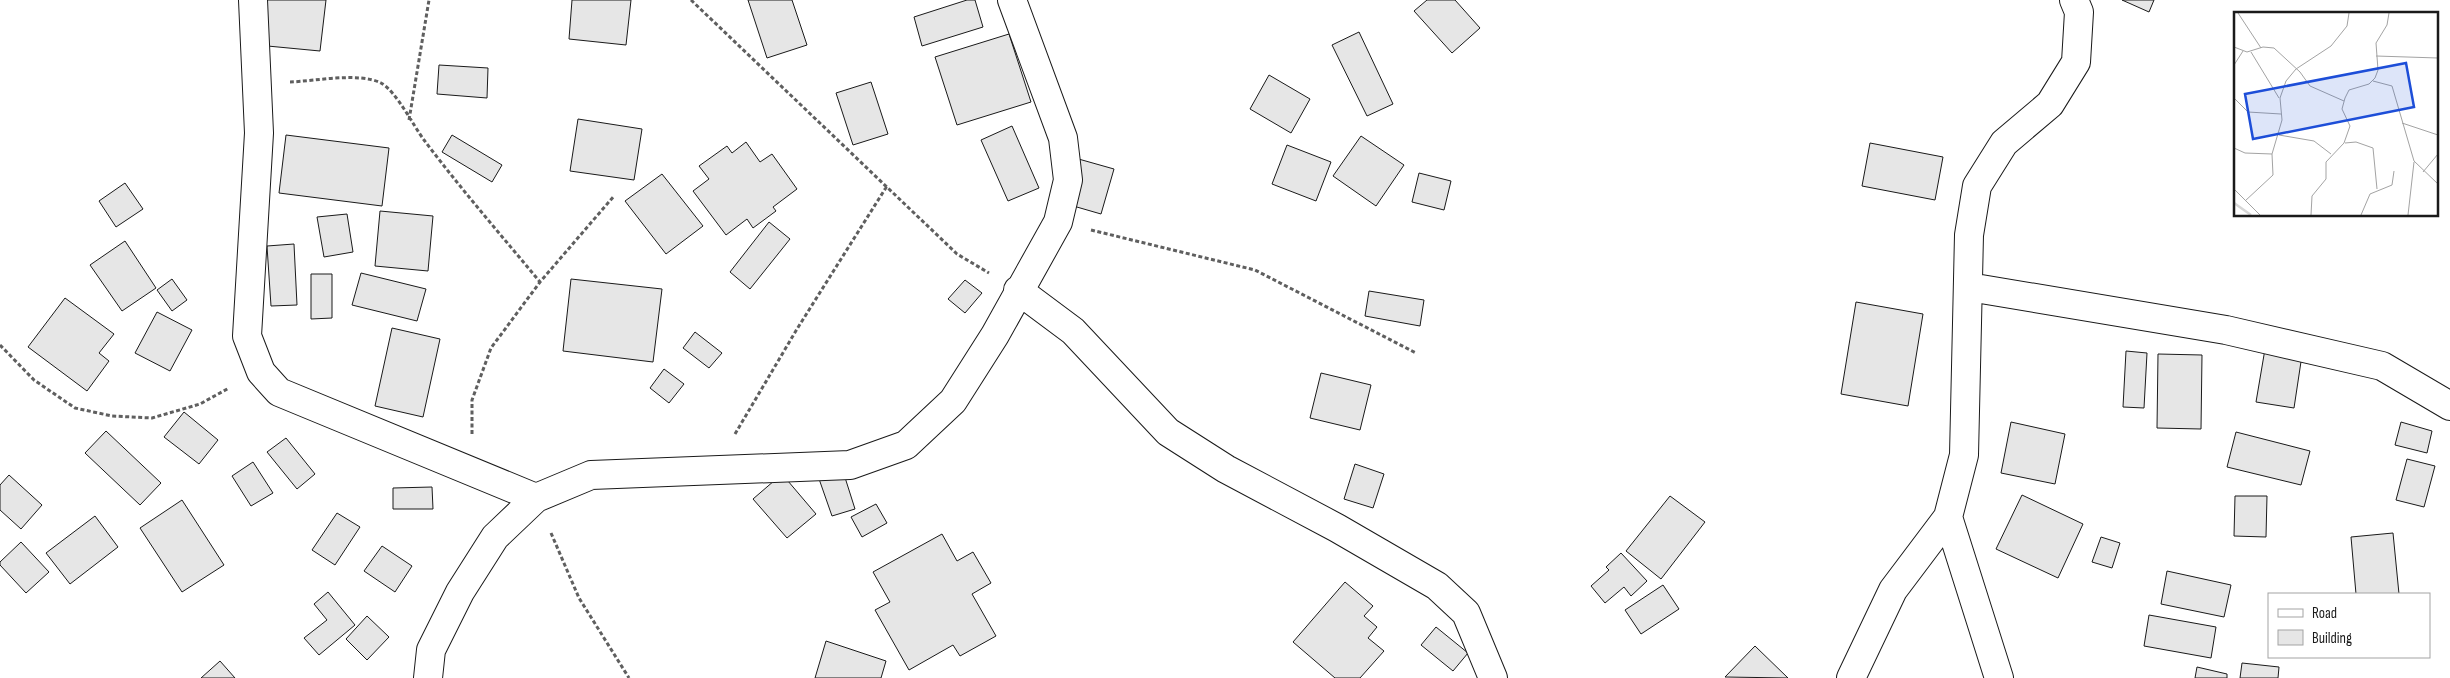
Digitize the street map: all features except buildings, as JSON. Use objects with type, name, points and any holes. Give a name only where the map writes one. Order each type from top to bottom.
[{"type":"street","points":[[253,0],[258,133],[247,336],[261,372],[279,392],[536,498]]},
{"type":"street","points":[[428,678],[432,650],[460,592],[495,537],[536,498],[591,475],[850,465],[906,445],[953,401],[995,335],[1018,290],[1058,222],[1068,180],[1063,138],[1012,0]]},
{"type":"street","points":[[1851,678],[1893,590],[1948,517],[1964,455],[1969,235],[1977,186],[2004,143],[2050,104],[2076,62],[2079,12],[2074,0]]},
{"type":"street","points":[[1969,287],[2226,330],[2382,366],[2450,406]]},
{"type":"street","points":[[1018,290],[1073,332],[1168,432],[1226,469],[1337,528],[1437,586],[1466,614],[1493,678]]},
{"type":"street","points":[[1948,517],[1999,678]]},
{"type":"path","points":[[409,120],[429,0]]},
{"type":"path","points":[[691,0],[957,254],[1018,290]]},
{"type":"path","points":[[256,84],[367,78],[382,84],[393,93],[409,120],[458,184],[540,282]]},
{"type":"path","points":[[715,469],[797,329],[887,186]]},
{"type":"path","points":[[473,473],[472,400],[491,348],[540,282],[614,196]]},
{"type":"path","points":[[1058,222],[1255,270],[1416,353]]},
{"type":"path","points":[[0,346],[34,380],[75,408],[112,416],[152,418],[160,416],[200,404],[261,372]]},
{"type":"path","points":[[536,498],[578,598],[629,678]]}]
